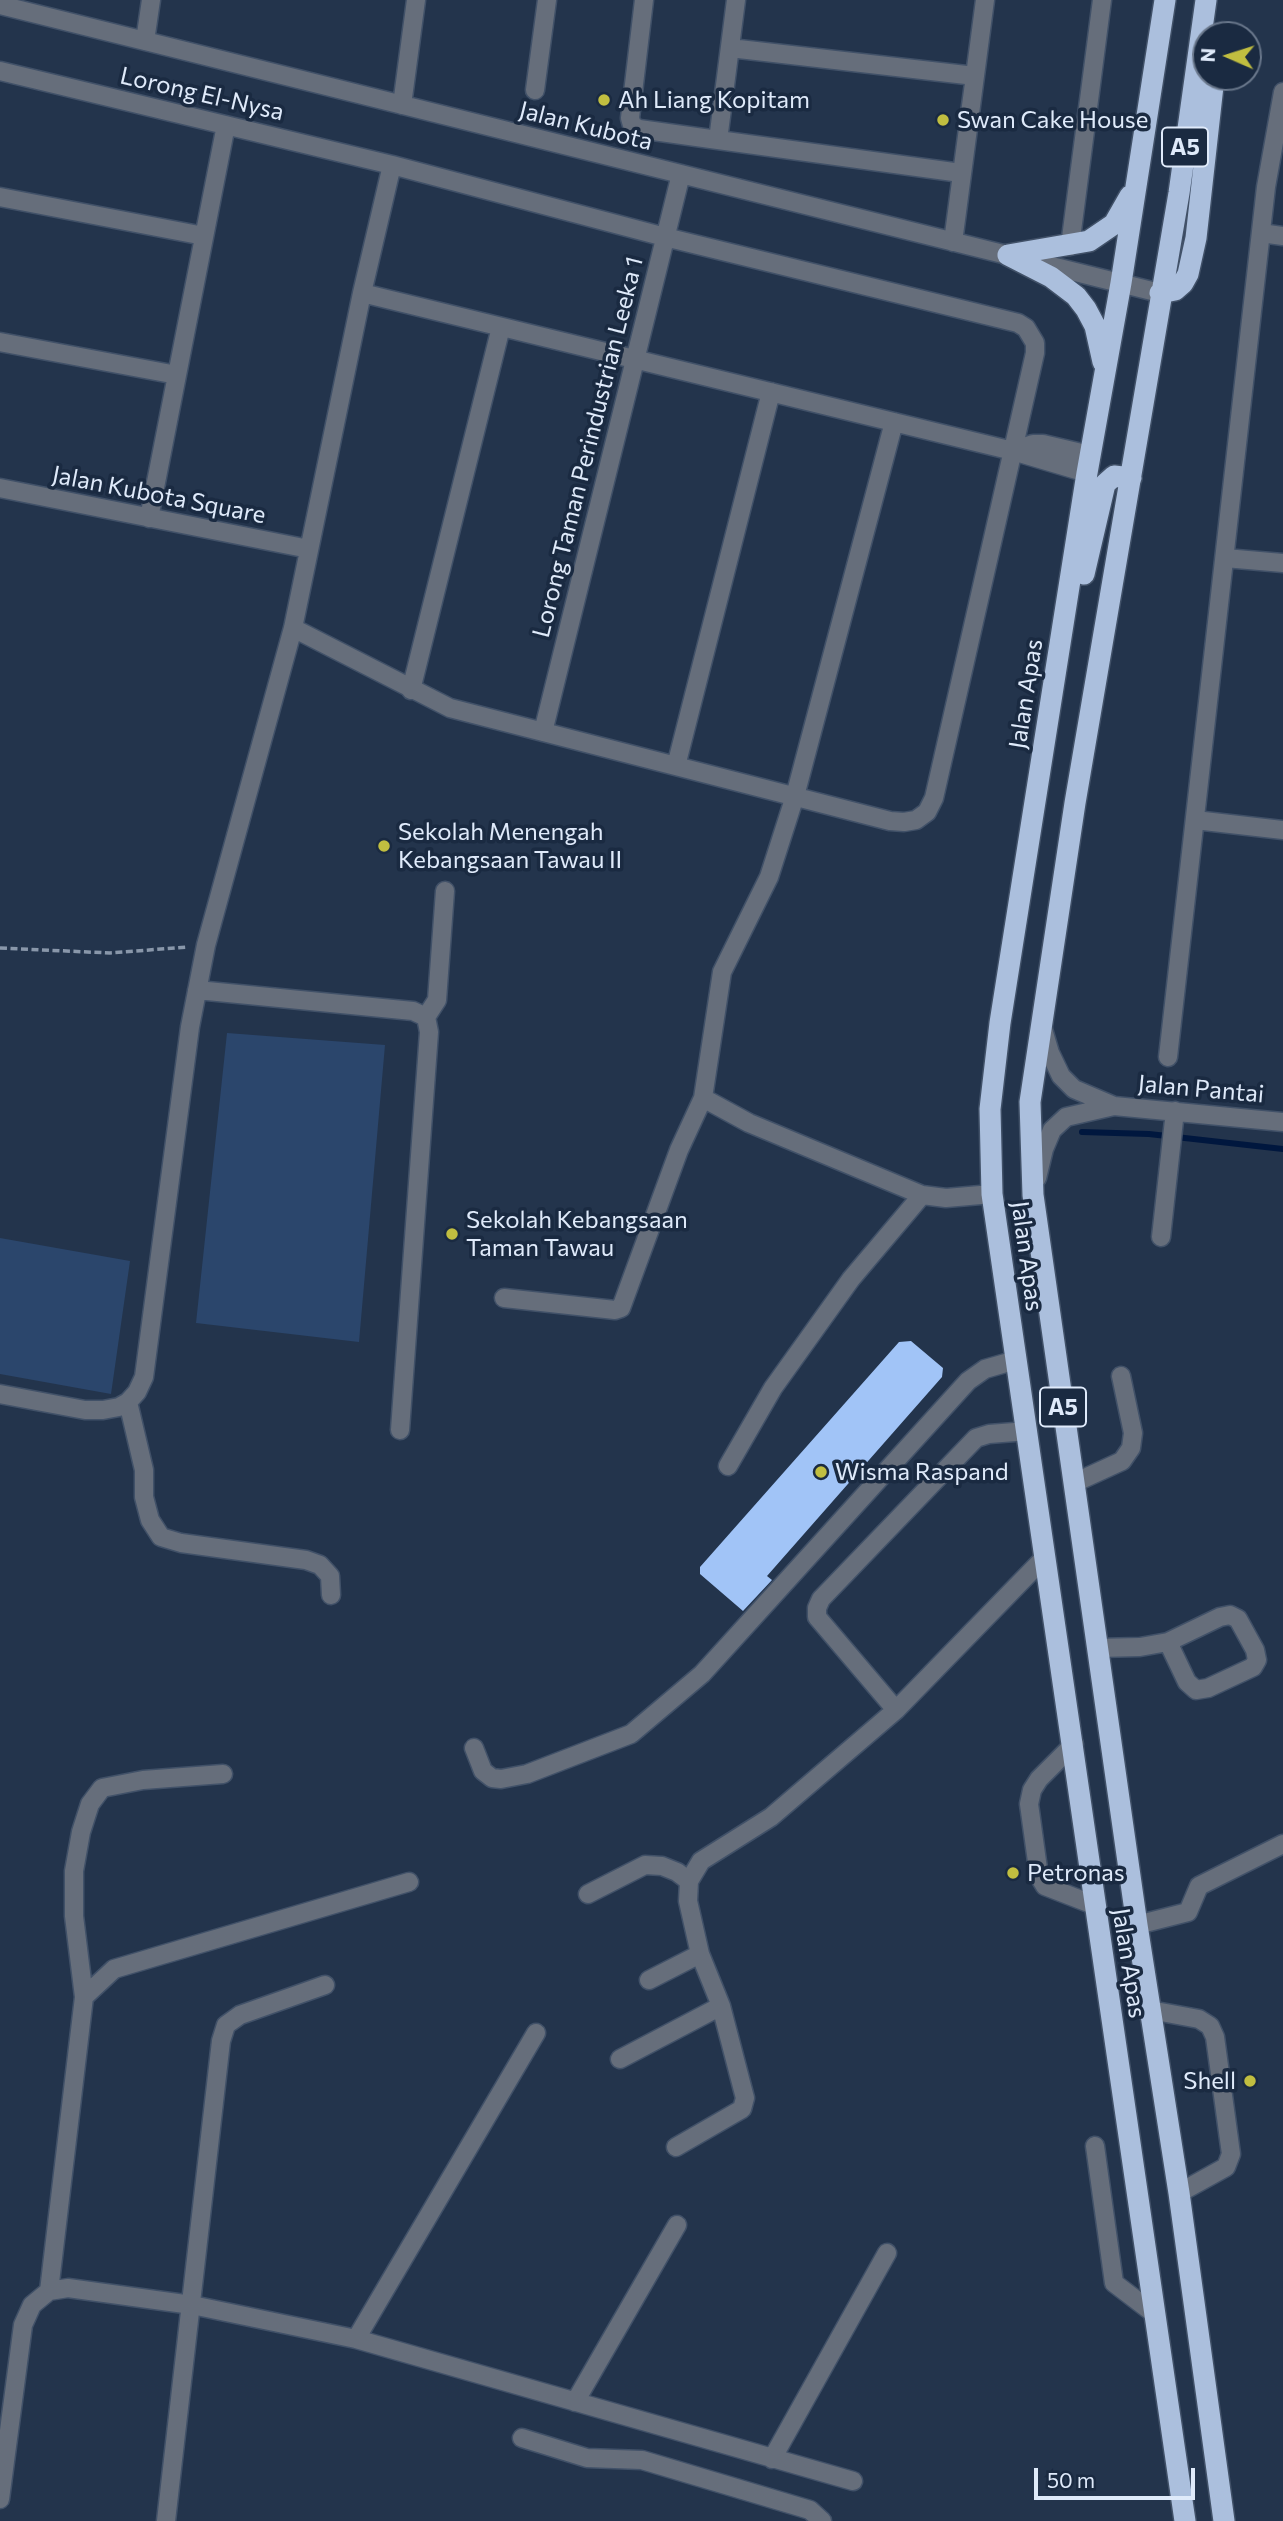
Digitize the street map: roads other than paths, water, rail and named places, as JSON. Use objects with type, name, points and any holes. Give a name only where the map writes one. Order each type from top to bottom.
[{"type":"highway","name":"Jalan Apas","points":[[1165,0],[1121,283],[1088,464],[1000,1023],[990,1109],[992,1194],[1185,2521]]},
{"type":"highway","name":"Jalan Apas","points":[[1208,18],[1160,293],[1030,1102],[1033,1195],[1137,1925],[1179,2193],[1224,2521]]},
{"type":"highway","points":[[1160,293],[1175,290],[1188,274],[1196,238],[1212,91]]},
{"type":"highway","points":[[1008,255],[1088,241],[1114,224],[1137,183]]},
{"type":"highway","points":[[1008,255],[1051,277],[1076,296],[1095,326],[1105,376]]},
{"type":"highway","points":[[1058,663],[1086,566],[1102,491],[1108,479],[1114,476],[1131,478]]},
{"type":"street","points":[[145,41],[151,0]]},
{"type":"street","points":[[402,105],[416,0]]},
{"type":"street","points":[[535,90],[547,0]]},
{"type":"street","points":[[644,0],[630,118],[632,125],[639,129],[961,173]]},
{"type":"street","points":[[718,140],[736,0]]},
{"type":"street","points":[[953,242],[985,0]]},
{"type":"street","points":[[1070,246],[1102,0]]},
{"type":"street","name":"Jalan Kubota","points":[[0,5],[402,105],[679,180],[953,242],[1160,293]]},
{"type":"street","points":[[730,48],[975,76]]},
{"type":"street","name":"Lorong El-Nysa","points":[[0,71],[392,165],[665,237],[1018,323],[1026,328],[1035,343],[1035,353],[934,798],[927,812],[916,820],[904,822],[795,796]]},
{"type":"street","points":[[1168,1057],[1266,187],[1282,100]]},
{"type":"street","points":[[149,518],[226,125]]},
{"type":"street","points":[[0,1394],[85,1410],[118,1407],[128,1402],[137,1392],[144,1377],[190,1027],[206,945],[293,628],[362,293],[392,165]]},
{"type":"street","name":"Lorong Taman Perindustrian Leeka 1","points":[[543,732],[679,180]]},
{"type":"street","points":[[0,197],[204,236]]},
{"type":"street","points":[[1261,233],[1283,236]]},
{"type":"street","points":[[362,293],[1013,451],[1088,464]]},
{"type":"street","points":[[411,690],[501,327]]},
{"type":"street","points":[[0,342],[177,375]]},
{"type":"street","points":[[676,766],[771,392]]},
{"type":"street","points":[[504,1298],[615,1310],[621,1308],[679,1150],[703,1098],[722,972],[769,877],[795,796],[894,422]]},
{"type":"street","name":"Jalan Kubota Square","points":[[0,488],[309,549]]},
{"type":"street","points":[[1225,558],[1283,563]]},
{"type":"street","points":[[293,628],[450,708],[795,796]]},
{"type":"street","points":[[1195,820],[1283,830]]},
{"type":"street","points":[[400,1430],[429,1032],[426,1017],[437,1000],[445,891]]},
{"type":"street","points":[[197,990],[413,1011],[426,1017]]},
{"type":"street","points":[[1041,1021],[1049,1053],[1062,1076],[1074,1089],[1114,1106]]},
{"type":"street","points":[[703,1098],[749,1123],[922,1195],[946,1198],[992,1194]]},
{"type":"street","points":[[1033,1195],[1044,1149],[1052,1130],[1066,1116],[1114,1106]]},
{"type":"street","name":"Jalan Pantai","points":[[1114,1106],[1174,1119],[1283,1122]]},
{"type":"street","points":[[1161,1237],[1174,1119]]},
{"type":"street","points":[[728,1466],[773,1388],[851,1279],[922,1195]]},
{"type":"street","points":[[474,1748],[483,1771],[492,1778],[501,1779],[527,1774],[631,1734],[702,1674],[968,1381],[985,1369],[1016,1360]]},
{"type":"street","points":[[1074,1483],[1122,1461],[1131,1448],[1133,1433],[1121,1376]]},
{"type":"street","points":[[128,1402],[144,1471],[144,1497],[150,1520],[161,1537],[181,1543],[306,1560],[320,1565],[330,1576],[331,1595]]},
{"type":"street","points":[[896,1710],[817,1617],[821,1599],[976,1438],[989,1434],[1028,1431]]},
{"type":"street","points":[[677,2147],[742,2109],[746,2098],[722,2006],[700,1954],[688,1901],[689,1881],[701,1861],[771,1817],[896,1710],[1045,1557]]},
{"type":"street","points":[[1097,1648],[1140,1647],[1168,1642],[1220,1617],[1230,1615],[1238,1619],[1255,1650],[1257,1660],[1253,1667],[1208,1688],[1196,1690],[1187,1682],[1168,1642]]},
{"type":"street","points":[[1074,1744],[1039,1779],[1031,1790],[1029,1804],[1039,1876],[1045,1886],[1094,1905]]},
{"type":"street","points":[[49,2291],[84,1997],[74,1916],[74,1871],[81,1832],[90,1804],[103,1788],[143,1780],[223,1774]]},
{"type":"street","points":[[1137,1925],[1188,1912],[1199,1886],[1283,1844]]},
{"type":"street","points":[[588,1894],[645,1865],[662,1866],[689,1881]]},
{"type":"street","points":[[84,1997],[114,1969],[409,1882]]},
{"type":"street","points":[[649,1980],[700,1954]]},
{"type":"street","points":[[166,2521],[221,2041],[226,2025],[240,2015],[325,1985]]},
{"type":"street","points":[[620,2059],[722,2006]]},
{"type":"street","points":[[1150,2010],[1199,2019],[1210,2026],[1215,2036],[1231,2154],[1226,2167],[1179,2193]]},
{"type":"street","points":[[356,2339],[536,2033]]},
{"type":"street","points":[[1095,2146],[1114,2283],[1156,2315]]},
{"type":"street","points":[[575,2402],[677,2225]]},
{"type":"street","points":[[772,2459],[887,2253]]},
{"type":"street","points":[[0,2499],[23,2325],[32,2305],[49,2291],[68,2288],[191,2305],[356,2339],[852,2481]]},
{"type":"street","points":[[522,2438],[587,2458],[642,2460],[810,2510],[822,2521]]},
{"type":"waterway","points":[[1082,1132],[1149,1134],[1283,1149]]},
{"type":"place","name":"Ah Liang Kopitam","points":[[604,100]]},
{"type":"place","name":"Swan Cake House","points":[[943,120]]},
{"type":"place","name":"Sekolah Menengah Kebangsaan Tawau II","points":[[384,846]]},
{"type":"place","name":"Sekolah Kebangsaan Taman Tawau","points":[[452,1234]]},
{"type":"place","name":"Wisma Raspand","points":[[821,1472]]},
{"type":"place","name":"Petronas","points":[[1013,1873]]},
{"type":"place","name":"Shell","points":[[1250,2081]]}]
